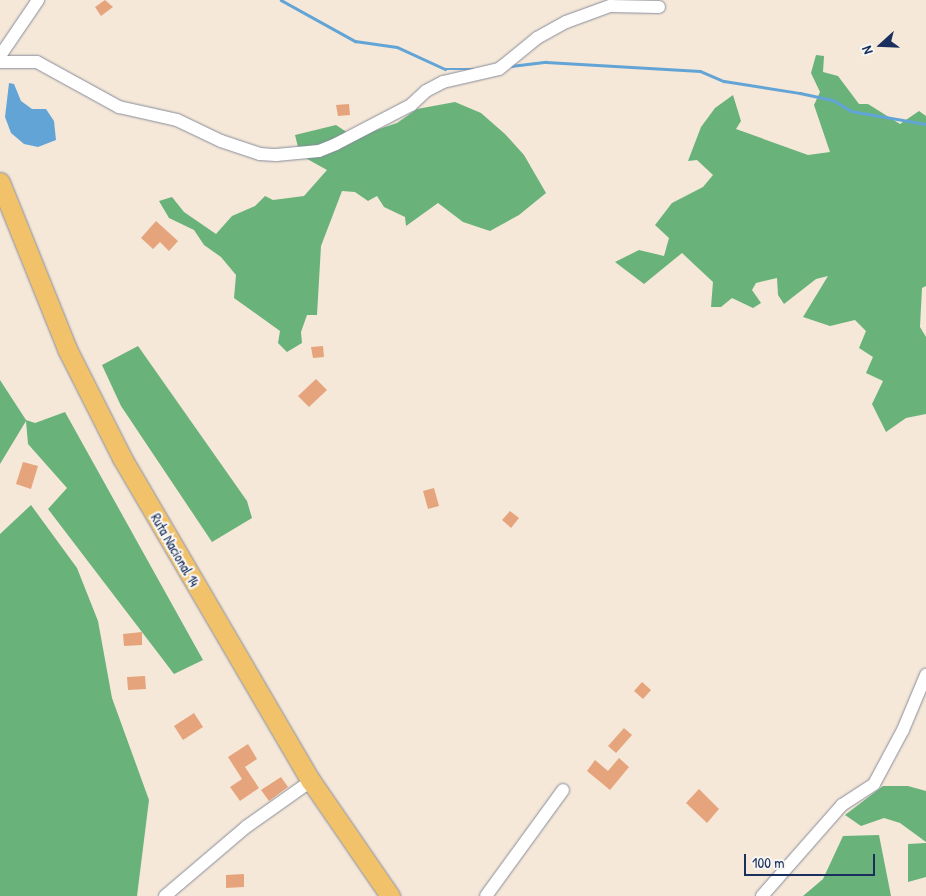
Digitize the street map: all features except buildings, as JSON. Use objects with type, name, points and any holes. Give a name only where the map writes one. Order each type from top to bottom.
[{"type":"highway","name":"Ruta Nacional 14","points":[[0,182],[67,349],[122,458],[311,781],[390,896]]},
{"type":"street","points":[[0,56],[38,0]]},
{"type":"street","points":[[0,62],[36,62],[119,107],[177,120],[228,143],[260,154],[276,155],[319,151],[336,144],[411,105],[426,91],[443,82],[499,69],[537,38],[566,22],[610,6],[659,7]]},
{"type":"street","points":[[762,896],[842,805],[874,784],[903,730],[926,675]]},
{"type":"street","points":[[165,896],[246,827],[311,781]]},
{"type":"street","points":[[486,896],[563,790]]},
{"type":"green space","points":[[816,55],[824,56],[823,72],[838,76],[859,104],[868,104],[900,124],[919,111],[926,116],[926,286],[922,288],[920,327],[926,337],[926,414],[906,418],[886,432],[872,404],[883,381],[866,373],[873,357],[859,348],[866,331],[855,320],[830,326],[803,317],[828,276],[816,279],[784,304],[778,295],[777,278],[756,283],[752,290],[761,303],[753,308],[732,298],[721,307],[711,307],[713,282],[682,253],[644,284],[615,262],[639,250],[664,256],[669,238],[655,225],[672,203],[703,187],[713,175],[697,160],[688,161],[701,127],[715,108],[733,95],[741,121],[736,129],[808,155],[830,152],[814,105],[820,92],[811,73]]},
{"type":"green space","points":[[455,102],[481,113],[505,134],[524,155],[546,193],[519,215],[490,231],[463,222],[438,203],[406,226],[405,217],[384,207],[377,196],[368,201],[355,192],[342,191],[321,246],[317,315],[307,315],[301,332],[302,343],[287,352],[278,343],[280,331],[234,298],[236,275],[221,257],[204,245],[194,230],[169,218],[159,201],[172,197],[184,212],[216,234],[232,216],[255,206],[265,196],[273,200],[304,196],[327,170],[300,155],[295,135],[336,125],[348,133],[364,134],[397,123],[417,109]]},
{"type":"green space","points":[[138,346],[247,501],[252,518],[212,542],[121,406],[102,365]]},
{"type":"green space","points":[[0,380],[26,420],[35,423],[65,412],[203,660],[174,674],[48,509],[67,488],[28,444],[26,421],[0,464]]},
{"type":"green space","points":[[31,505],[77,568],[98,621],[112,698],[149,800],[137,896],[0,896],[0,534]]},
{"type":"green space","points":[[883,786],[908,786],[926,791],[926,842],[900,823],[884,818],[861,826],[845,815]]},
{"type":"green space","points":[[879,835],[891,896],[803,896],[823,879],[843,836]]},
{"type":"green space","points":[[926,843],[926,877],[908,882],[908,844]]},
{"type":"water","points":[[9,83],[14,84],[21,101],[32,109],[46,109],[54,121],[56,140],[38,147],[24,144],[11,133],[5,117]]},
{"type":"waterway","points":[[281,0],[355,41],[397,47],[445,69],[473,69]]},
{"type":"waterway","points":[[511,66],[546,62],[700,71],[724,81],[833,100],[851,111],[926,124]]}]
